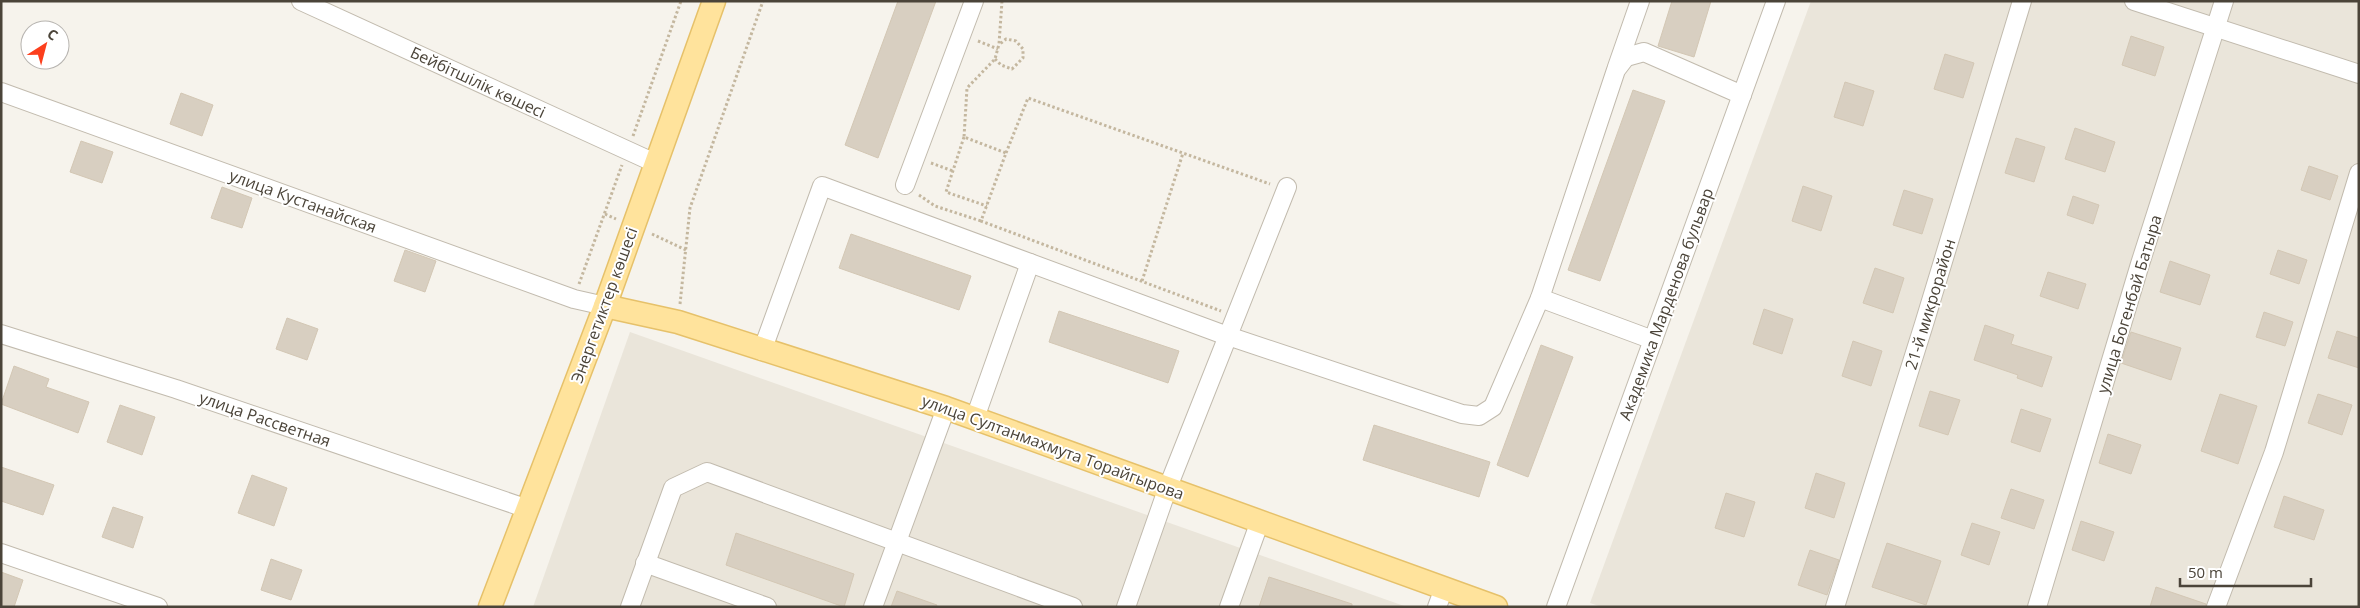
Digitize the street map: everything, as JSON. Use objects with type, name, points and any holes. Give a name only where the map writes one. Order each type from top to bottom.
[{"type":"main road","name":"Энергетиктер көшесі","points":[[490,607],[605,306],[708,3]]},
{"type":"main road","name":"улица Султанмахмута Торайгырова","points":[[605,306],[678,322],[762,351],[946,408],[1260,521],[1441,597],[1496,607]]},
{"type":"street","name":"Бейбітшілік көшесі","points":[[301,1],[655,163]]},
{"type":"street","points":[[904,185],[974,1]]},
{"type":"street","points":[[762,351],[822,186],[1225,335],[1462,414],[1479,416],[1493,407],[1540,298],[1640,1]]},
{"type":"street","name":"Академика Марденова бульвар","points":[[1556,607],[1776,1]]},
{"type":"street","name":"21-й микрорайон","points":[[1835,607],[1924,324],[2022,1]]},
{"type":"street","points":[[2134,1],[2359,74]]},
{"type":"street","name":"улица Богенбай Батыра","points":[[2037,607],[2140,264],[2224,1]]},
{"type":"street","points":[[1616,70],[1626,57],[1644,52],[1742,95]]},
{"type":"street","name":"улица Кустанайская","points":[[1,92],[574,299],[605,306]]},
{"type":"street","points":[[2216,607],[2274,452],[2359,173]]},
{"type":"street","points":[[1126,607],[1168,487],[1280,186]]},
{"type":"street","points":[[975,418],[1030,263]]},
{"type":"street","points":[[1540,298],[1653,340]]},
{"type":"street","name":"улица Рассветная","points":[[1,334],[176,389],[528,508]]},
{"type":"street","points":[[873,607],[946,408]]},
{"type":"street","points":[[630,607],[673,488],[707,472],[1073,607]]},
{"type":"street","points":[[1229,607],[1260,521]]},
{"type":"street","points":[[1,553],[158,607]]},
{"type":"street","points":[[645,563],[744,603],[767,607]]},
{"type":"path","points":[[678,322],[690,208],[763,1]]},
{"type":"path","points":[[987,206],[946,192],[964,137],[967,88],[995,58],[998,49],[1002,1]]},
{"type":"path","points":[[961,34],[998,49]]},
{"type":"path","points":[[995,58],[1002,65],[1012,69],[1023,58],[1023,49],[1016,41],[1006,40],[999,44]]},
{"type":"path","points":[[981,221],[1028,98],[1280,186]]},
{"type":"path","points":[[964,137],[1006,153]]},
{"type":"path","points":[[1135,303],[1183,153]]},
{"type":"path","points":[[914,157],[953,172]]},
{"type":"path","points":[[904,185],[935,206],[981,221],[1229,314],[1225,335]]},
{"type":"shaded area","points":[[1811,1],[2359,1],[2359,607],[1602,607],[1590,603]]},
{"type":"shaded area","points":[[630,332],[1407,607],[533,607]]},
{"type":"building","points":[[898,1],[936,1],[878,158],[845,145]]},
{"type":"building","points":[[1672,1],[1711,1],[1694,57],[1658,46]]},
{"type":"building","points":[[2131,36],[2164,47],[2155,76],[2122,65]]},
{"type":"building","points":[[1945,54],[1974,63],[1963,98],[1934,89]]},
{"type":"building","points":[[1845,82],[1874,91],[1863,126],[1834,117]]},
{"type":"building","points":[[1633,90],[1665,101],[1600,281],[1568,270]]},
{"type":"building","points":[[181,93],[213,105],[202,136],[170,124]]},
{"type":"building","points":[[2075,128],[2115,142],[2105,172],[2065,159]]},
{"type":"building","points":[[2016,138],[2045,147],[2034,182],[2005,173]]},
{"type":"building","points":[[81,141],[113,152],[102,183],[70,172]]},
{"type":"building","points":[[2309,166],[2338,176],[2330,200],[2301,190]]},
{"type":"building","points":[[1803,186],[1832,196],[1821,231],[1792,221]]},
{"type":"building","points":[[222,187],[252,198],[242,228],[211,218]]},
{"type":"building","points":[[1904,190],[1933,199],[1922,234],[1893,225]]},
{"type":"building","points":[[2073,196],[2099,205],[2093,224],[2067,215]]},
{"type":"building","points":[[851,234],[971,276],[959,310],[839,268]]},
{"type":"building","points":[[405,250],[436,261],[425,292],[394,281]]},
{"type":"building","points":[[2278,250],[2307,260],[2299,284],[2270,274]]},
{"type":"building","points":[[2170,261],[2210,275],[2200,305],[2160,292]]},
{"type":"building","points":[[1875,268],[1904,278],[1893,313],[1863,303]]},
{"type":"building","points":[[2048,272],[2086,284],[2078,309],[2040,296]]},
{"type":"building","points":[[1764,309],[1793,319],[1782,354],[1753,344]]},
{"type":"building","points":[[1059,311],[1179,351],[1168,383],[1049,342]]},
{"type":"building","points":[[2264,312],[2293,322],[2285,346],[2256,337]]},
{"type":"building","points":[[287,318],[318,329],[307,360],[276,349]]},
{"type":"building","points":[[1985,325],[2014,335],[2011,344],[2052,357],[2042,387],[2017,378],[2018,375],[1974,360]]},
{"type":"building","points":[[2337,331],[2359,338],[2359,368],[2328,358]]},
{"type":"building","points":[[2131,332],[2181,348],[2171,380],[2121,363]]},
{"type":"building","points":[[1853,341],[1882,351],[1871,386],[1842,376]]},
{"type":"building","points":[[1541,345],[1573,357],[1528,477],[1497,465]]},
{"type":"building","points":[[14,366],[49,379],[46,387],[89,402],[78,433],[1,404]]},
{"type":"building","points":[[1930,391],[1960,400],[1948,435],[1919,426]]},
{"type":"building","points":[[2220,394],[2257,406],[2238,464],[2201,451]]},
{"type":"building","points":[[2318,394],[2352,405],[2342,435],[2308,423]]},
{"type":"building","points":[[120,405],[155,417],[142,455],[107,442]]},
{"type":"building","points":[[2021,409],[2051,419],[2040,452],[2011,442]]},
{"type":"building","points":[[1374,425],[1490,462],[1479,497],[1363,460]]},
{"type":"building","points":[[2108,434],[2141,445],[2131,474],[2099,463]]},
{"type":"building","points":[[1,467],[54,485],[43,515],[1,501]]},
{"type":"building","points":[[1816,473],[1845,483],[1834,518],[1805,508]]},
{"type":"building","points":[[252,475],[287,488],[274,526],[238,513]]},
{"type":"building","points":[[2011,489],[2044,500],[2034,529],[2001,518]]},
{"type":"building","points":[[1726,493],[1755,502],[1744,537],[1715,528]]},
{"type":"building","points":[[2284,496],[2324,510],[2314,540],[2274,527]]},
{"type":"building","points":[[113,507],[143,517],[133,548],[102,537]]},
{"type":"building","points":[[2081,521],[2114,532],[2104,561],[2072,550]]},
{"type":"building","points":[[1972,523],[2000,532],[1989,565],[1961,555]]},
{"type":"building","points":[[736,533],[854,574],[844,607],[726,565]]},
{"type":"building","points":[[1887,543],[1941,561],[1926,605],[1872,587]]},
{"type":"building","points":[[1810,550],[1839,560],[1827,595],[1798,585]]},
{"type":"building","points":[[271,559],[302,570],[291,600],[261,590]]},
{"type":"building","points":[[1,572],[23,580],[14,607],[1,607]]},
{"type":"building","points":[[1269,577],[1352,604],[1352,607],[1259,607]]},
{"type":"building","points":[[2156,587],[2206,604],[2206,607],[2150,607]]},
{"type":"building","points":[[897,591],[937,605],[936,607],[891,607]]}]
